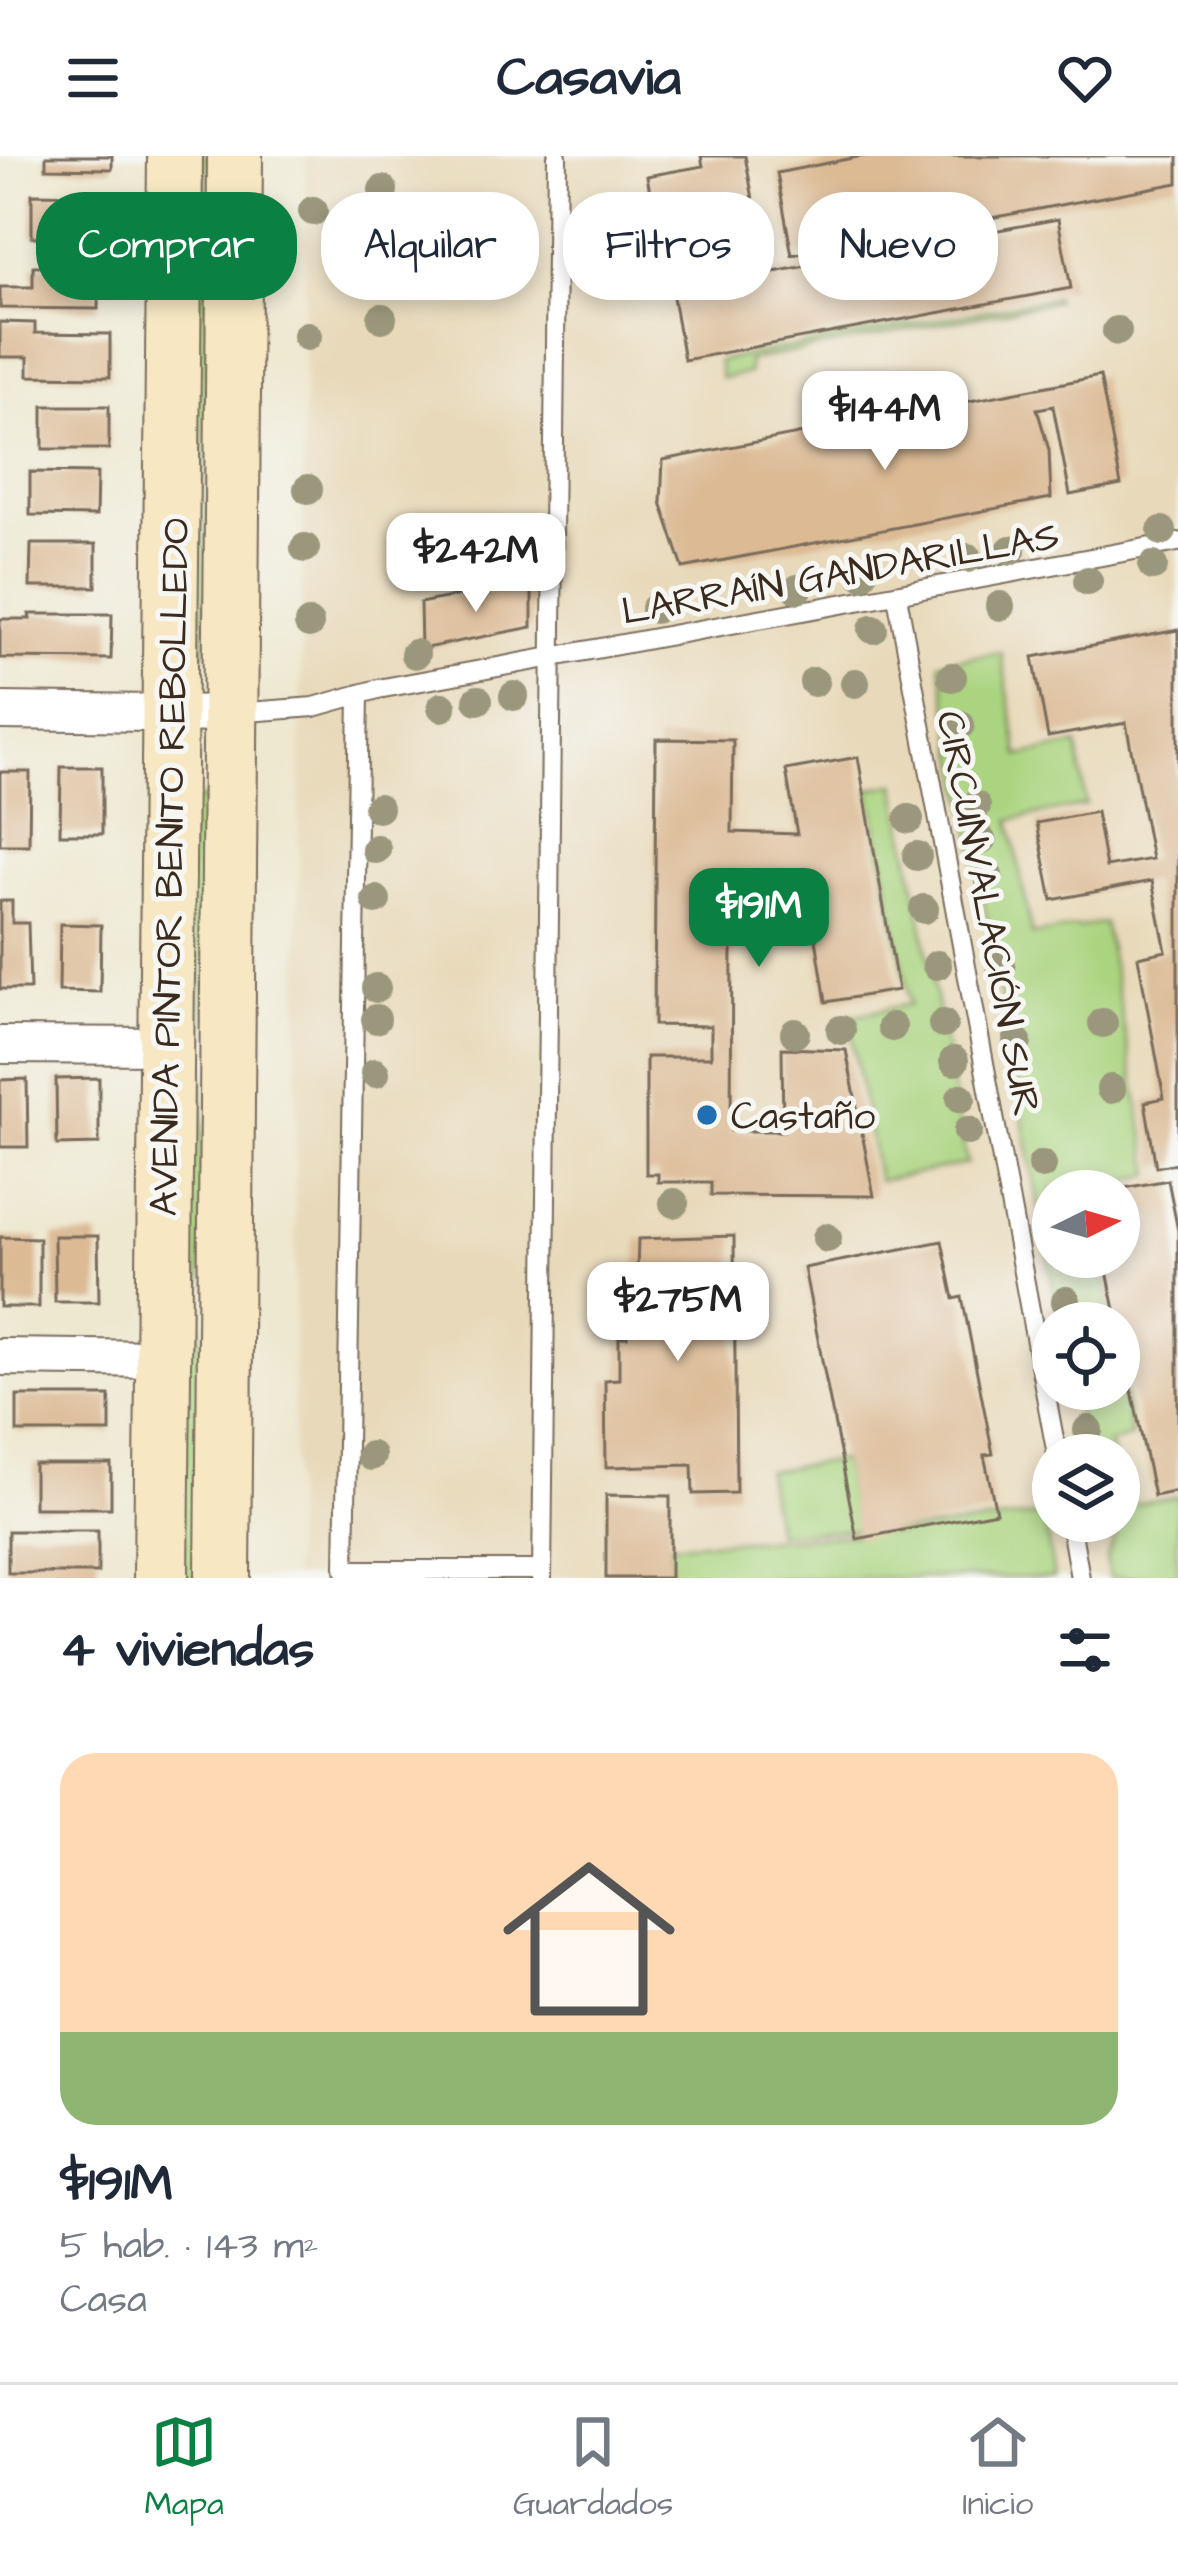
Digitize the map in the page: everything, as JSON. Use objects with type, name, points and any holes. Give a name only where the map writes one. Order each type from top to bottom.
[{"type":"street","name":"AVENIDA PINTOR BENITO REBOLLEDO","points":[[161,1578],[176,156]]},
{"type":"street","name":"AVENIDA PINTOR BENITO REBOLLEDO","points":[[224,1578],[235,156]]},
{"type":"street","points":[[0,711],[231,714]]},
{"type":"street","points":[[0,1045],[166,1046]]},
{"type":"street","points":[[0,1357],[163,1359]]},
{"type":"lane","points":[[359,694],[345,1570],[542,1574],[557,156]]},
{"type":"lane","name":"LARRAÍN GANDARILLAS","points":[[231,714],[314,707],[359,694],[1178,542]]},
{"type":"lane","name":"CIRCUNVALACIÓN SUR","points":[[897,596],[1054,1434]]},
{"type":"lane","points":[[1074,1542],[1080,1578]]},
{"type":"shaded area","points":[[306,156],[1178,156],[1178,1578],[292,1578]]},
{"type":"green space","points":[[183,156],[208,156],[208,192],[183,192]]},
{"type":"green space","points":[[1055,297],[1056,301],[748,361],[749,373],[721,378],[718,361]]},
{"type":"green space","points":[[182,300],[207,300],[205,653],[178,656]]},
{"type":"green space","points":[[1001,652],[1019,756],[1077,745],[1086,805],[1010,820],[1032,935],[1104,923],[1152,1174],[1140,1177],[1140,1170],[1032,1170],[940,662]]},
{"type":"green space","points":[[896,784],[967,1164],[878,1181],[848,1017],[910,1004],[870,789]]},
{"type":"green space","points":[[207,797],[198,1578],[180,1578],[187,802]]},
{"type":"green space","points":[[1052,1278],[1105,1278],[1109,1302],[1056,1302]]},
{"type":"green space","points":[[1076,1410],[1127,1410],[1131,1434],[1081,1434]]},
{"type":"green space","points":[[842,1460],[857,1530],[776,1533],[766,1471]]},
{"type":"green space","points":[[1178,1496],[1178,1578],[1109,1578],[1106,1559],[1113,1542],[1140,1542],[1140,1503]]},
{"type":"green space","points":[[1032,1516],[1032,1542],[1048,1542],[1054,1578],[670,1578],[670,1544],[896,1533]]},
{"type":"building","points":[[46,156],[112,156],[112,169],[46,168]]},
{"type":"building","points":[[701,156],[745,156],[752,192],[650,192],[647,176],[703,166]]},
{"type":"building","points":[[863,156],[1178,156],[1178,183],[998,217],[998,192],[798,192],[798,254],[792,255],[777,173]]},
{"type":"building","points":[[32,194],[36,194],[36,237],[32,237]]},
{"type":"building","points":[[1058,219],[1071,288],[684,360],[674,300],[774,300],[774,272],[798,267],[798,300],[998,300],[998,230]]},
{"type":"building","points":[[36,266],[36,300],[98,300],[98,309],[0,308],[0,287],[33,287]]},
{"type":"building","points":[[0,322],[35,323],[35,333],[110,334],[110,377],[28,376],[28,357],[0,357]]},
{"type":"building","points":[[1100,376],[1121,485],[1070,495],[1053,406],[1037,409],[1049,450],[1051,498],[683,568],[661,502],[663,460]]},
{"type":"building","points":[[43,406],[109,406],[109,449],[43,449]]},
{"type":"building","points":[[30,472],[97,473],[96,516],[30,515]]},
{"type":"building","points":[[31,544],[96,544],[96,587],[30,587]]},
{"type":"building","points":[[532,581],[532,627],[421,649],[420,603]]},
{"type":"building","points":[[29,614],[112,614],[111,659],[0,658],[0,619],[30,619]]},
{"type":"building","points":[[1178,630],[1178,1163],[1156,1167],[1145,1102],[1164,1098],[1138,957],[1166,951],[1152,881],[1052,900],[1037,823],[1096,812],[1106,867],[1152,859],[1126,723],[1048,737],[1033,657]]},
{"type":"building","points":[[656,739],[733,740],[732,832],[797,834],[786,770],[858,757],[898,990],[826,1002],[816,939],[732,936],[731,1131],[783,1131],[782,1048],[846,1050],[874,1196],[711,1195],[711,1182],[658,1182],[658,1174],[646,1174],[646,1057],[711,1057],[711,1026],[654,1025]]},
{"type":"building","points":[[61,767],[102,767],[102,834],[60,834]]},
{"type":"building","points":[[0,772],[30,772],[29,845],[0,845]]},
{"type":"building","points":[[0,901],[12,901],[12,923],[28,923],[30,989],[0,989]]},
{"type":"building","points":[[60,924],[101,925],[100,992],[59,991]]},
{"type":"building","points":[[99,1078],[99,1144],[57,1145],[56,1079]]},
{"type":"building","points":[[27,1079],[28,1147],[0,1147],[0,1080]]},
{"type":"building","points":[[1168,1180],[1178,1231],[1178,1491],[1154,1496],[1136,1410],[1140,1410],[1140,1302],[1113,1302],[1108,1278],[1140,1278],[1140,1185]]},
{"type":"building","points":[[54,1236],[98,1236],[99,1302],[55,1302]]},
{"type":"building","points":[[734,1236],[736,1493],[693,1494],[692,1465],[606,1467],[605,1380],[619,1379],[619,1337],[627,1337],[627,1271],[637,1271],[638,1239]]},
{"type":"building","points":[[0,1237],[39,1238],[39,1307],[0,1307]]},
{"type":"building","points":[[942,1241],[954,1299],[962,1297],[993,1454],[984,1455],[996,1512],[857,1539],[804,1268]]},
{"type":"building","points":[[17,1396],[110,1396],[110,1432],[17,1432]]},
{"type":"building","points":[[34,1464],[111,1464],[111,1508],[34,1508]]},
{"type":"building","points":[[606,1495],[670,1496],[670,1578],[606,1578]]},
{"type":"building","points":[[8,1531],[98,1531],[98,1573],[8,1573]]},
{"type":"place","name":"Castaño","points":[[707,1115]]}]
